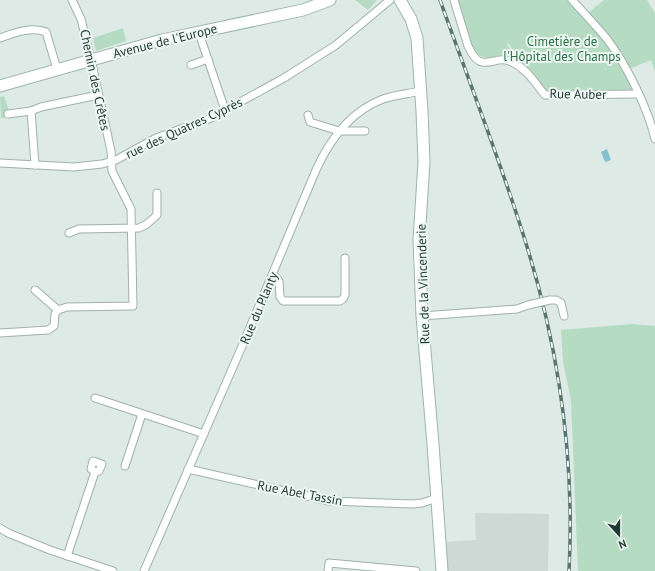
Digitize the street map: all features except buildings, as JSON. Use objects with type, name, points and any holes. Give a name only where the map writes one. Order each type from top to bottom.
[{"type":"main road","name":"Avenue de l'Europe","points":[[0,86],[162,40],[303,10],[330,0]]},
{"type":"main road","name":"Rue de la Vincenderie","points":[[400,0],[411,19],[417,38],[424,162],[419,240],[422,316],[442,571]]},
{"type":"street","name":"Chemin des Crêtes","points":[[58,310],[66,307],[133,306],[131,209],[114,174],[111,164],[111,151],[91,59],[81,19],[72,0]]},
{"type":"street","name":"Rue Auber","points":[[454,0],[468,46],[471,53],[477,60],[484,63],[499,61],[511,62],[524,69],[545,95],[638,94]]},
{"type":"street","points":[[572,0],[610,44],[638,94],[655,139]]},
{"type":"street","name":"rue des Quatres Cyprès","points":[[0,163],[74,167],[102,164],[121,158],[156,138],[211,118],[324,54],[389,1]]},
{"type":"street","points":[[0,38],[16,32],[39,29],[46,32],[57,70]]},
{"type":"street","points":[[201,38],[225,110]]},
{"type":"street","points":[[191,65],[208,60]]},
{"type":"street","name":"Rue du Planty","points":[[144,571],[243,344],[316,170],[327,148],[344,125],[369,106],[385,99],[420,91]]},
{"type":"street","points":[[8,114],[31,111],[41,107],[98,95]]},
{"type":"street","points":[[31,111],[35,165]]},
{"type":"street","points":[[308,115],[310,122],[339,131],[365,131]]},
{"type":"street","points":[[69,233],[79,229],[132,228],[143,226],[157,215],[157,193]]},
{"type":"street","points":[[273,274],[279,281],[280,297],[283,300],[340,301],[345,295],[346,258]]},
{"type":"street","points":[[0,332],[48,330],[54,326],[58,310],[36,290]]},
{"type":"street","points":[[422,316],[517,309],[550,300],[556,300],[561,303],[564,316]]},
{"type":"street","points":[[95,398],[204,434]]},
{"type":"street","points":[[125,466],[142,414]]},
{"type":"street","name":"Rue Abel Tassin","points":[[188,469],[329,501],[412,504],[422,503],[437,498]]},
{"type":"street","points":[[67,556],[95,472]]},
{"type":"street","points":[[0,528],[14,536],[113,571]]},
{"type":"street","points":[[328,571],[329,563],[416,571]]},
{"type":"shaded area","points":[[475,513],[549,514],[548,571],[447,571],[445,542],[476,540]]},
{"type":"green space","points":[[355,0],[377,0],[368,10]]},
{"type":"green space","name":"Cimetière de l'Hôpital des Champs","points":[[457,0],[569,0],[593,26],[615,54],[634,90],[633,92],[545,92],[534,76],[516,57],[516,54],[508,43],[507,44],[510,49],[503,54],[490,59],[476,54],[473,51]]},
{"type":"green space","points":[[604,0],[647,0],[655,13],[655,71],[651,60],[629,69],[616,45],[589,12]]},
{"type":"green space","points":[[123,28],[126,41],[96,51],[93,38]]},
{"type":"green space","points":[[4,96],[11,117],[1,118],[0,97]]},
{"type":"green space","points":[[632,324],[655,326],[655,571],[578,571],[571,401],[563,361],[561,330]]},
{"type":"water","points":[[607,149],[611,160],[605,162],[601,152]]},
{"type":"railway","points":[[440,0],[494,148],[524,237],[536,277],[546,319],[562,402],[566,444],[570,529],[569,571]]}]
